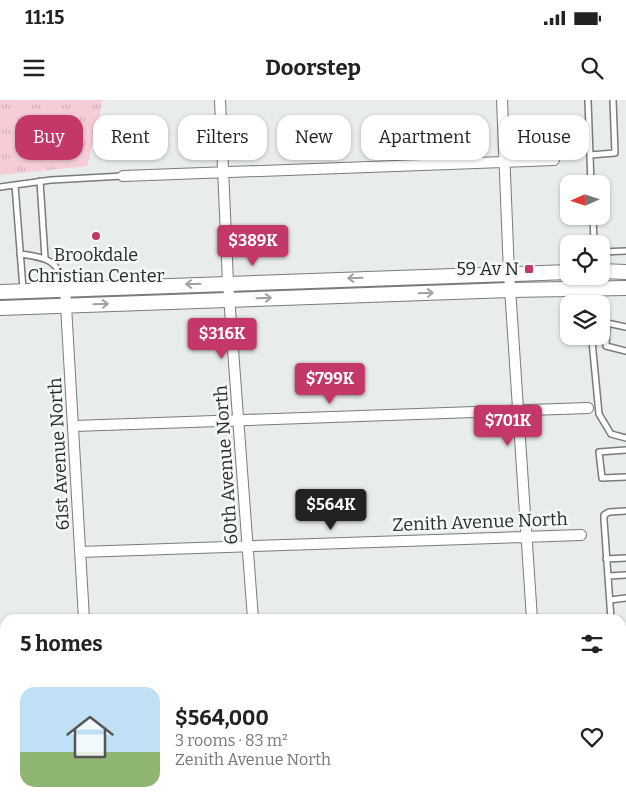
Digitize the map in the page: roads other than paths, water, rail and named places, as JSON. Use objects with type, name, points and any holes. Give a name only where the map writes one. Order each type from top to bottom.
[{"type":"street","name":"60th Avenue North","points":[[220,100],[225,171],[228,282],[253,614]]},
{"type":"street","points":[[502,100],[509,273],[532,614]]},
{"type":"street","points":[[123,176],[554,160]]},
{"type":"street","points":[[0,292],[228,282],[560,272]]},
{"type":"street","points":[[610,272],[626,272]]},
{"type":"street","name":"61st Avenue North","points":[[66,288],[84,614]]},
{"type":"street","points":[[0,308],[511,290],[626,288]]},
{"type":"street","points":[[74,426],[588,408]]},
{"type":"street","name":"Zenith Avenue North","points":[[80,552],[582,535]]},
{"type":"lane","points":[[588,100],[591,175]]},
{"type":"lane","points":[[590,155],[615,153],[613,100]]},
{"type":"lane","points":[[0,187],[40,181],[123,176]]},
{"type":"lane","points":[[40,181],[45,258]]},
{"type":"lane","points":[[15,185],[23,290]]},
{"type":"lane","points":[[610,252],[626,251]]},
{"type":"lane","points":[[20,254],[45,258],[62,273],[66,288]]},
{"type":"lane","points":[[590,288],[590,295]]},
{"type":"lane","points":[[610,323],[626,326]]},
{"type":"lane","points":[[593,345],[599,414],[611,434],[626,438]]},
{"type":"lane","points":[[606,345],[626,351]]},
{"type":"lane","points":[[626,450],[600,452],[602,478],[626,476]]},
{"type":"lane","points":[[611,614],[604,515],[609,512],[626,511]]},
{"type":"lane","points":[[606,559],[626,558]]},
{"type":"lane","points":[[608,576],[626,575]]},
{"type":"lane","points":[[610,600],[626,598]]},
{"type":"place","name":"Brookdale Christian Center","points":[[96,236]]},
{"type":"place","name":"59 Av N","points":[[529,269]]}]
